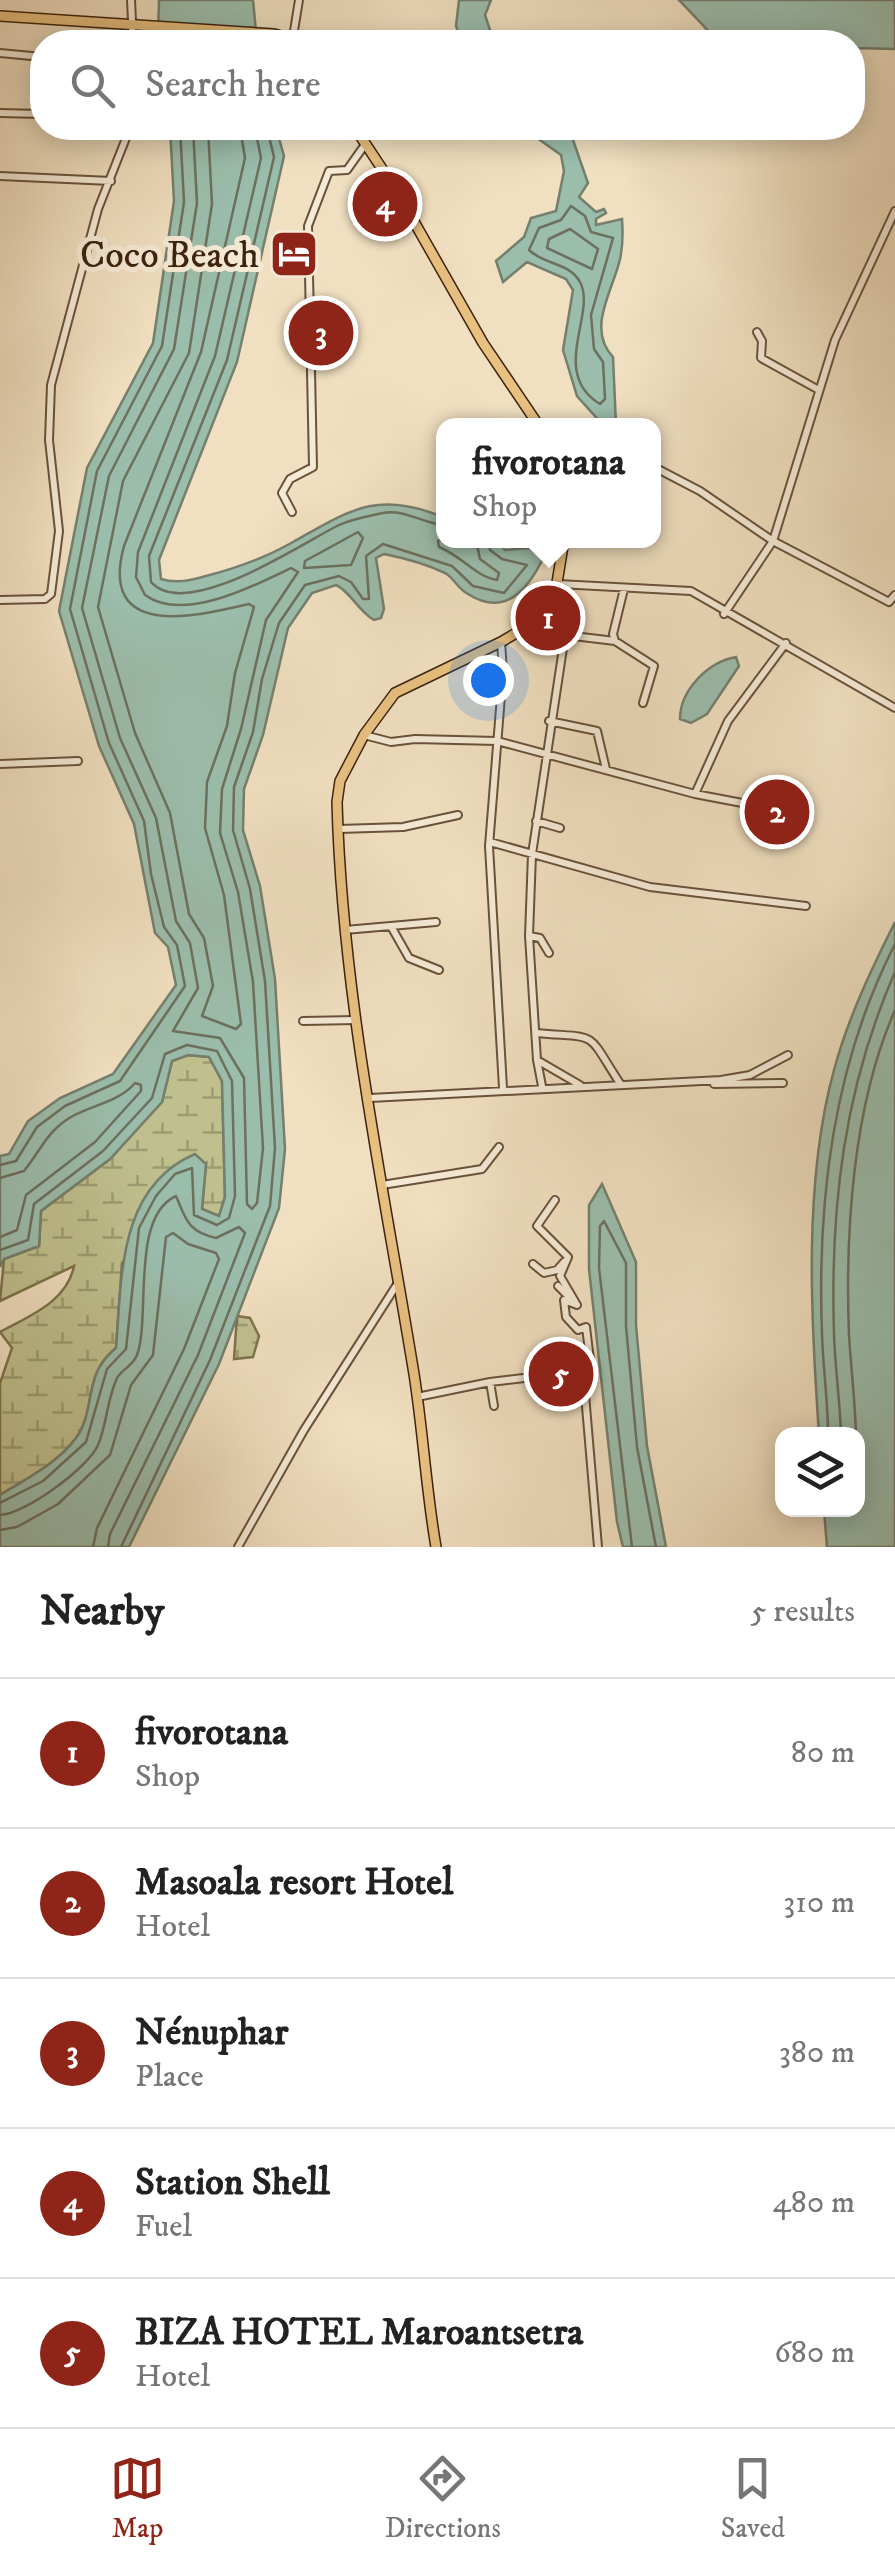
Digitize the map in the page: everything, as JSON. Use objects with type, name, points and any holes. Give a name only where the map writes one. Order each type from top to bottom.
[{"type":"main road","points":[[0,16],[222,30]]},
{"type":"main road","points":[[361,140],[396,190],[483,343],[534,418]]},
{"type":"main road","points":[[436,1547],[417,1397],[396,1286],[343,930],[340,781],[364,736],[395,692],[501,642],[528,626],[554,601],[563,548]]},
{"type":"street","points":[[130,0],[134,30]]},
{"type":"street","points":[[294,30],[299,0]]},
{"type":"street","points":[[0,53],[30,56]]},
{"type":"street","points":[[0,113],[30,114]]},
{"type":"street","points":[[0,600],[46,599],[51,594],[59,531],[49,440],[51,385],[73,290],[126,140]]},
{"type":"street","points":[[292,512],[282,493],[290,479],[313,467],[308,226],[329,171],[347,170],[364,146]]},
{"type":"street","points":[[0,176],[111,182]]},
{"type":"street","points":[[724,614],[772,541],[817,389],[895,211]]},
{"type":"street","points":[[757,332],[762,341],[760,358],[817,389]]},
{"type":"street","points":[[661,470],[700,490],[772,541],[889,602],[895,596]]},
{"type":"street","points":[[558,584],[691,592],[895,708]]},
{"type":"street","points":[[615,641],[616,610],[624,589]]},
{"type":"street","points":[[542,1086],[530,936],[532,854],[565,635],[554,601]]},
{"type":"street","points":[[565,635],[615,641],[654,666],[642,703]]},
{"type":"street","points":[[501,642],[504,671],[490,842],[503,1088]]},
{"type":"street","points":[[695,794],[728,721],[786,643]]},
{"type":"street","points":[[550,721],[598,731],[606,768]]},
{"type":"street","points":[[364,736],[391,742],[414,738],[497,741],[695,794],[758,806]]},
{"type":"street","points":[[0,764],[78,762]]},
{"type":"street","points":[[338,829],[404,828],[458,815]]},
{"type":"street","points":[[536,821],[560,828]]},
{"type":"street","points":[[490,842],[650,887],[806,906]]},
{"type":"street","points":[[343,930],[436,922]]},
{"type":"street","points":[[392,928],[410,958],[438,970]]},
{"type":"street","points":[[530,936],[540,938],[549,953]]},
{"type":"street","points":[[303,1021],[356,1020]]},
{"type":"street","points":[[536,1034],[582,1034],[596,1044],[621,1085]]},
{"type":"street","points":[[370,1098],[750,1075],[788,1056]]},
{"type":"street","points":[[538,1060],[580,1085]]},
{"type":"street","points":[[688,1081],[784,1084]]},
{"type":"street","points":[[380,1185],[482,1170],[499,1147]]},
{"type":"street","points":[[555,1200],[537,1226],[568,1257]]},
{"type":"street","points":[[534,1264],[544,1273],[557,1270],[568,1257]]},
{"type":"street","points":[[568,1257],[560,1276],[577,1306],[578,1330]]},
{"type":"street","points":[[238,1547],[304,1430],[396,1286]]},
{"type":"street","points":[[558,1286],[577,1306]]},
{"type":"street","points":[[577,1306],[564,1300],[566,1317],[578,1330]]},
{"type":"street","points":[[417,1397],[490,1382],[584,1371],[591,1368],[586,1326],[578,1330]]},
{"type":"street","points":[[584,1371],[598,1547]]},
{"type":"street","points":[[490,1382],[494,1406]]},
{"type":"green space","points":[[188,1055],[209,1057],[222,1081],[225,1197],[219,1216],[202,1209],[206,1164],[122,1263],[116,1348],[98,1369],[76,1438],[51,1463],[0,1495],[0,1383],[12,1348],[0,1332],[55,1298],[70,1279],[74,1266],[0,1301],[4,1259],[39,1246],[41,1211],[110,1159],[162,1102],[172,1061]]},
{"type":"green space","points":[[237,1316],[250,1318],[259,1336],[253,1357],[234,1359]]},
{"type":"water","points":[[159,0],[253,0],[256,30],[158,30]]},
{"type":"water","points":[[459,0],[491,0],[485,15],[490,30],[458,30]]},
{"type":"water","points":[[679,0],[895,0],[895,49],[865,48],[865,30],[708,30]]},
{"type":"water","points":[[171,140],[279,140],[284,156],[237,362],[159,560],[161,579],[190,580],[240,566],[348,513],[382,505],[400,505],[436,515],[436,548],[548,548],[520,592],[497,603],[465,592],[445,573],[384,554],[376,558],[384,609],[381,618],[374,620],[368,616],[336,585],[312,593],[288,628],[263,735],[244,789],[243,830],[260,886],[275,979],[285,1149],[279,1208],[219,1364],[129,1547],[0,1547],[0,1495],[69,1447],[82,1427],[98,1369],[116,1348],[129,1236],[151,1188],[170,1169],[195,1154],[206,1164],[202,1209],[219,1216],[225,1197],[222,1081],[209,1057],[188,1055],[172,1061],[162,1102],[110,1159],[41,1211],[39,1246],[4,1259],[0,1267],[0,1156],[9,1154],[28,1121],[60,1098],[113,1074],[176,985],[168,947],[155,933],[134,824],[99,746],[59,611],[87,468],[153,343],[174,201]]},
{"type":"water","points":[[540,140],[573,140],[588,183],[579,197],[596,212],[604,209],[606,213],[596,219],[596,225],[622,219],[621,254],[602,322],[605,346],[613,357],[616,418],[597,418],[577,396],[563,350],[573,290],[566,279],[527,262],[503,282],[496,261],[524,237],[531,218],[556,211],[564,171],[561,155]]},
{"type":"water","points":[[736,657],[739,666],[707,714],[691,723],[680,719],[685,698],[698,679],[715,665]]},
{"type":"water","points":[[895,922],[895,1547],[827,1547],[825,1517],[865,1517],[865,1427],[819,1427],[812,1298],[814,1204],[824,1113],[834,1070],[861,994]]},
{"type":"water","points":[[602,1184],[636,1262],[636,1325],[647,1446],[666,1547],[623,1547],[617,1522],[589,1269],[589,1205]]},
{"type":"place","name":"Station Shell","points":[[385,204]]},
{"type":"place","name":"Coco Beach","points":[[294,254]]},
{"type":"place","name":"Nénuphar","points":[[321,333]]},
{"type":"place","name":"fivorotana","points":[[548,618]]},
{"type":"place","name":"Masoala resort Hotel","points":[[777,812]]},
{"type":"place","name":"BIZA HOTEL Maroantsetra","points":[[561,1374]]}]
